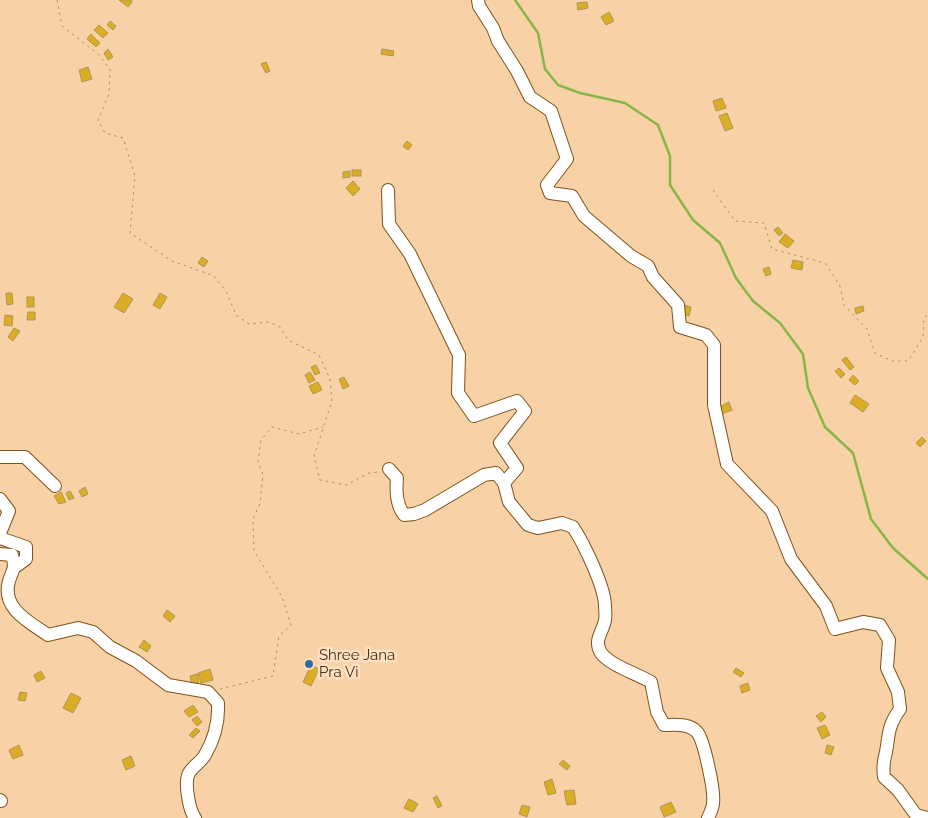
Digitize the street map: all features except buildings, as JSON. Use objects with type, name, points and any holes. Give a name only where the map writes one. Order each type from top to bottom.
[{"type":"street","points":[[478,0],[478,6],[493,28],[498,42],[517,71],[530,97],[551,111],[567,159],[547,185],[550,193],[572,196],[584,216],[631,256],[648,266],[654,277],[678,306],[680,327],[706,335],[714,345],[714,405],[727,464],[772,511],[791,559],[826,606],[835,629],[863,622],[880,625],[889,640],[887,668],[898,692],[900,709],[893,719],[888,732],[887,747],[882,764],[884,778],[898,790],[916,815],[927,818]]},
{"type":"street","points":[[388,190],[389,224],[410,254],[459,354],[458,393],[474,416],[517,401],[525,411],[500,442],[517,468],[504,483]]},
{"type":"street","points":[[0,457],[25,457],[55,486]]},
{"type":"street","points":[[389,469],[397,478],[396,491],[400,509],[404,514],[414,514],[425,510],[484,474],[496,473],[504,483],[509,502],[528,526],[538,528],[562,523],[573,527],[598,579],[605,602],[605,621],[598,636],[600,651],[609,661],[638,674],[650,682],[657,712],[664,726],[682,724],[696,731],[704,744],[705,758],[713,787],[713,804],[708,818]]},
{"type":"street","points":[[0,499],[9,511],[0,533]]},
{"type":"street","points":[[0,538],[26,547],[26,559],[15,567],[7,594],[11,606],[26,620],[48,635],[78,628],[93,632],[110,646],[136,661],[168,685],[208,692],[218,703],[219,720],[204,756],[188,774],[186,788],[192,814],[195,818]]},
{"type":"street","points":[[0,554],[12,555],[15,567]]},
{"type":"path","points":[[57,0],[62,26],[98,54],[110,69],[109,94],[98,120],[105,133],[123,138],[128,151],[135,176],[130,233],[172,260],[214,276],[226,291],[236,315],[249,324],[269,322],[280,327],[288,340],[319,355],[330,379],[332,401],[314,456],[320,480],[346,485],[369,473],[389,469]]},
{"type":"path","points":[[713,190],[735,221],[764,223],[772,249],[825,263],[840,286],[844,305],[867,329],[875,353],[892,361],[908,361],[923,337],[924,318],[928,315]]},
{"type":"path","points":[[208,692],[273,676],[279,636],[291,625],[282,597],[254,551],[253,519],[260,504],[263,475],[258,462],[261,440],[272,427],[298,434],[323,427]]},
{"type":"waterway","points":[[515,0],[538,33],[545,69],[558,85],[580,93],[625,103],[658,125],[670,156],[670,185],[693,220],[720,243],[736,278],[753,301],[780,323],[803,354],[808,388],[825,427],[853,453],[871,519],[893,548],[928,579]]},
{"type":"place","name":"Shree Jana Pra Vi","points":[[309,664]]}]
